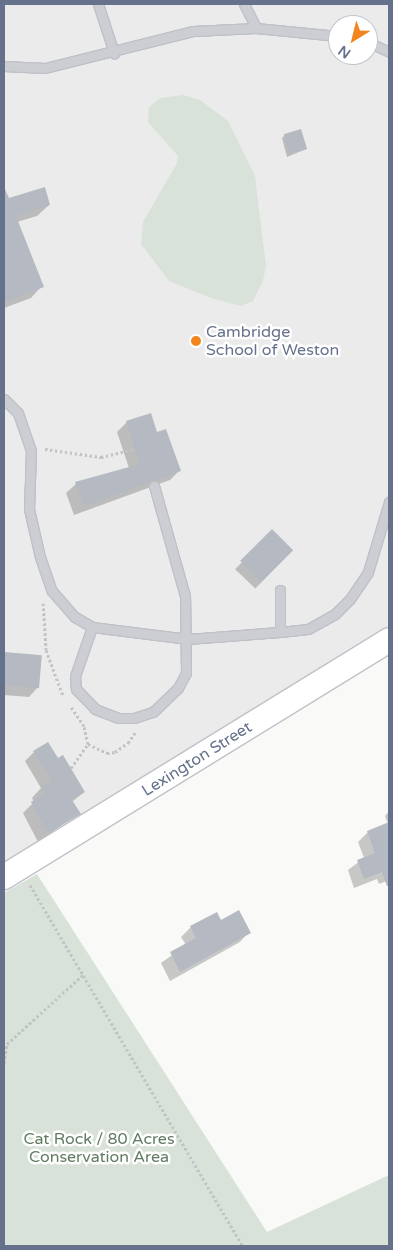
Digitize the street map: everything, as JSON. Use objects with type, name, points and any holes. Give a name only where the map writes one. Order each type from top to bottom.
[{"type":"street","name":"Lexington Street","points":[[12,873],[389,640]]},
{"type":"lane","points":[[98,4],[114,53]]},
{"type":"lane","points":[[244,4],[256,28]]},
{"type":"lane","points":[[4,66],[45,68],[114,53],[193,31],[256,28],[328,35]]},
{"type":"lane","points":[[4,399],[18,413],[31,450],[29,509],[40,557],[52,591],[75,617],[92,627],[188,639],[280,632],[318,625],[343,606],[368,572],[386,527],[389,502]]},
{"type":"lane","points":[[92,627],[78,661],[76,689],[95,709],[107,715],[134,718],[153,712],[178,688],[186,673],[188,639],[185,596],[154,486]]},
{"type":"lane","points":[[280,590],[280,632]]},
{"type":"path","points":[[31,450],[51,449],[101,458],[135,449]]},
{"type":"path","points":[[88,744],[108,753],[115,752],[133,736],[134,718]]},
{"type":"path","points":[[12,873],[84,974],[243,1246]]},
{"type":"path","points":[[4,1063],[8,1044],[84,974]]},
{"type":"shaded area","name":"Cambridge School of Weston","points":[[4,4],[389,4],[389,626],[4,863]]},
{"type":"green space","points":[[183,95],[200,100],[228,121],[255,176],[266,266],[263,281],[253,301],[241,306],[211,298],[169,281],[141,244],[143,222],[177,163],[178,156],[148,122],[149,107],[160,98]]},
{"type":"green space","name":"Cat Rock / 80 Acres Conservation Area","points":[[37,874],[267,1232],[389,1175],[389,1246],[4,1246],[4,893]]},
{"type":"building","points":[[301,129],[307,149],[290,154],[284,134]]},
{"type":"building","points":[[4,187],[9,198],[45,187],[50,205],[16,216],[44,287],[4,302]]},
{"type":"building","points":[[151,413],[157,432],[166,429],[181,471],[84,506],[75,482],[140,464],[126,421]]},
{"type":"building","points":[[272,529],[293,550],[261,582],[240,561]]},
{"type":"building","points":[[4,652],[42,655],[39,688],[4,685]]},
{"type":"building","points":[[48,742],[58,758],[63,755],[85,792],[72,800],[81,814],[48,833],[31,802],[45,794],[41,787],[52,781],[33,751]]},
{"type":"building","points":[[389,822],[389,886],[387,886],[382,872],[364,879],[357,860],[375,853],[367,831]]},
{"type":"building","points":[[239,910],[251,933],[180,972],[170,952],[196,938],[190,926],[217,912],[221,920]]},
{"type":"place","name":"Cambridge School of Weston","points":[[196,341]]}]
